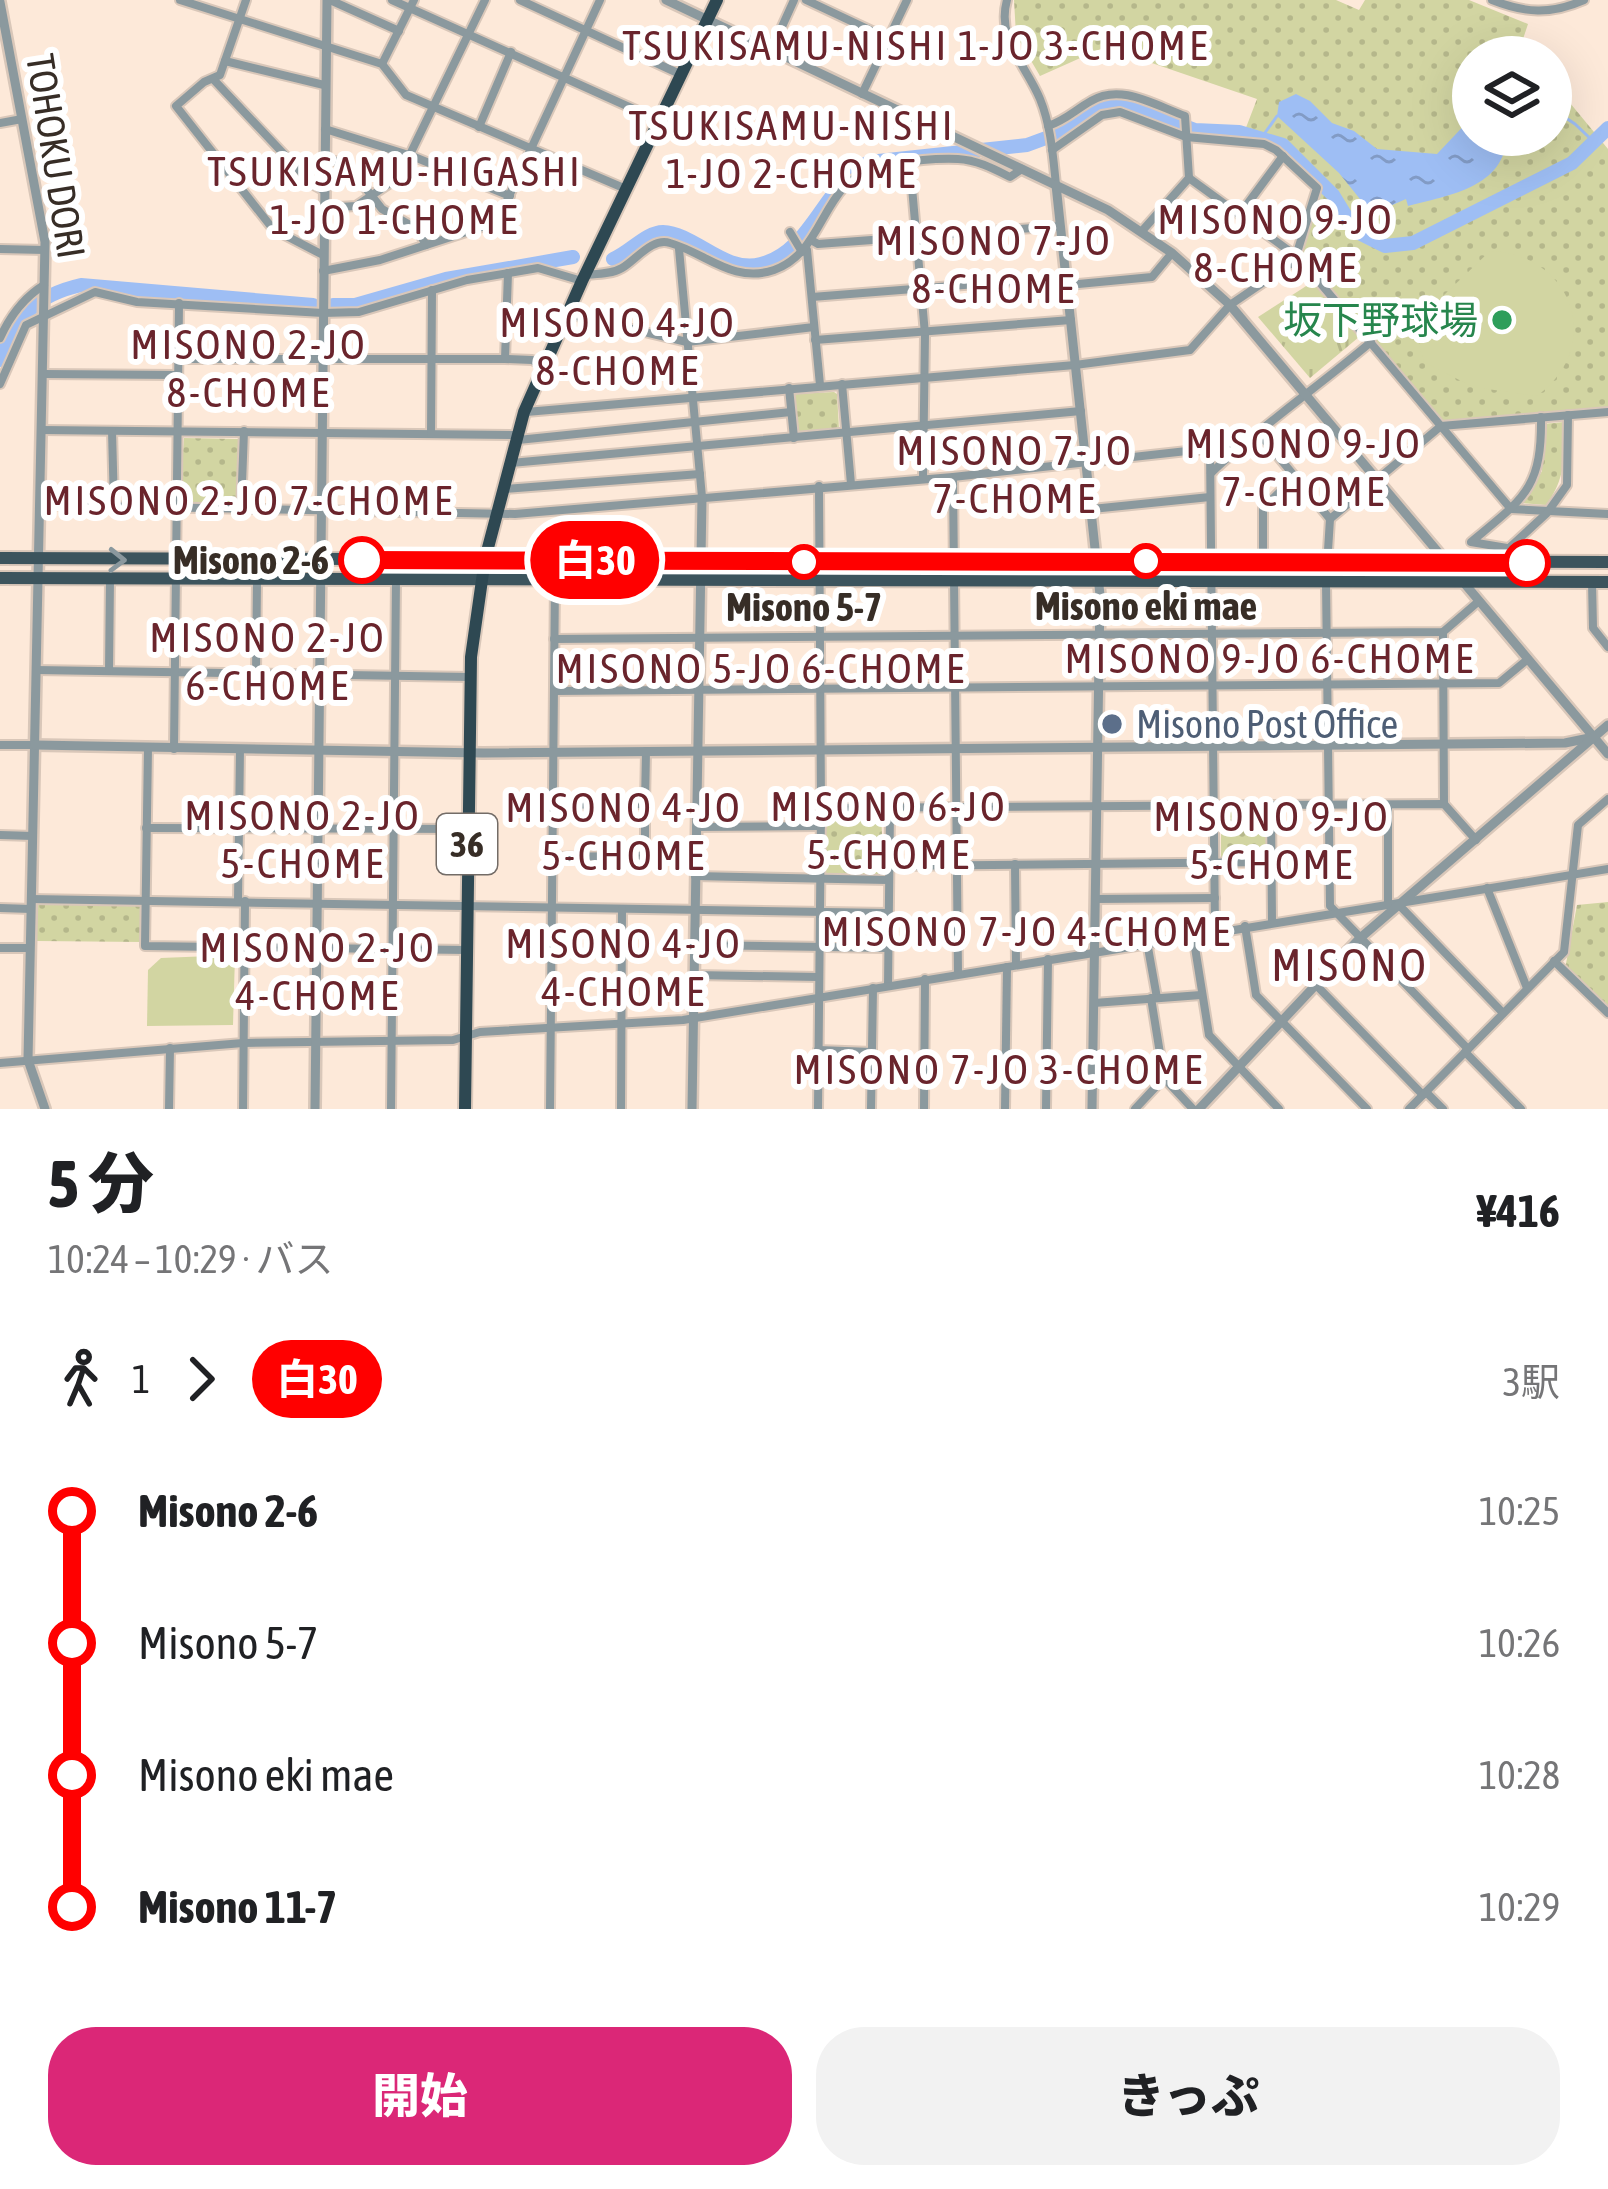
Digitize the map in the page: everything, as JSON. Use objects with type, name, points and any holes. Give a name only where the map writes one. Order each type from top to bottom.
[{"type":"highway","name":"36","points":[[465,1109],[467,752],[470,677],[485,559],[524,412],[717,0]]},
{"type":"main road","points":[[0,558],[1449,563],[1509,555],[1608,562]]},
{"type":"main road","points":[[0,578],[1608,582]]},
{"type":"street","points":[[180,0],[382,64],[406,95],[627,189]]},
{"type":"street","points":[[246,0],[214,80],[177,101],[178,112],[273,229],[323,255]]},
{"type":"street","points":[[315,1109],[324,47],[329,0],[399,31]]},
{"type":"street","points":[[392,0],[412,4],[660,121]]},
{"type":"street","points":[[323,208],[356,206],[399,177],[485,0]]},
{"type":"street","points":[[520,0],[682,75]]},
{"type":"street","points":[[323,271],[347,269],[497,222],[600,0]]},
{"type":"street","points":[[666,0],[1056,185],[1142,231],[1172,253],[1230,304],[1608,754]]},
{"type":"street","points":[[771,51],[794,0]]},
{"type":"street","points":[[806,0],[889,39]]},
{"type":"street","points":[[862,94],[907,0]]},
{"type":"street","points":[[1007,0],[1004,31],[1039,97],[1050,137],[1098,562],[1092,1109]]},
{"type":"street","points":[[1492,0],[1539,12],[1584,0]]},
{"type":"street","points":[[1539,12],[1545,0]]},
{"type":"street","name":"TOHOKU DORI","points":[[0,2],[45,250],[28,1060],[45,1109]]},
{"type":"street","points":[[382,64],[412,4]]},
{"type":"street","points":[[479,127],[511,52]]},
{"type":"street","points":[[225,61],[324,86]]},
{"type":"street","points":[[214,80],[323,190]]},
{"type":"street","points":[[1050,137],[1108,92],[1121,92],[1185,116],[1189,178],[1142,231]]},
{"type":"street","points":[[524,412],[1075,365],[1190,350],[1230,304],[1298,257],[1317,188],[1264,144],[1186,135],[1120,112],[1050,137]]},
{"type":"street","points":[[0,123],[22,119]]},
{"type":"street","points":[[324,129],[412,156],[510,196]]},
{"type":"street","points":[[1240,214],[1282,156]]},
{"type":"street","points":[[323,159],[346,163],[382,209],[417,229],[426,245]]},
{"type":"street","points":[[0,384],[21,332],[32,320],[92,293],[137,302],[358,312],[432,290],[538,268],[584,278],[618,271],[655,243],[669,242],[730,271],[753,275],[778,269],[805,246],[843,188],[861,172],[958,159],[1010,177],[1022,170]]},
{"type":"street","points":[[910,165],[925,334],[923,477]]},
{"type":"street","points":[[1189,178],[1298,257],[1511,509],[1608,514]]},
{"type":"street","points":[[805,246],[1060,226]]},
{"type":"street","points":[[790,232],[805,246],[820,386]]},
{"type":"street","points":[[0,249],[45,250]]},
{"type":"street","points":[[679,249],[702,497],[692,1109]]},
{"type":"street","points":[[812,297],[1152,277],[1172,253]]},
{"type":"street","points":[[505,359],[508,273]]},
{"type":"street","points":[[0,338],[28,295],[45,286]]},
{"type":"street","points":[[431,434],[432,290]]},
{"type":"street","points":[[174,748],[179,302]]},
{"type":"street","points":[[0,311],[14,312]]},
{"type":"street","points":[[567,314],[687,341],[814,327]]},
{"type":"street","points":[[815,340],[1072,320]]},
{"type":"street","points":[[1210,474],[1371,341]]},
{"type":"street","points":[[176,359],[505,359],[545,365]]},
{"type":"street","points":[[43,374],[177,375]]},
{"type":"street","points":[[842,384],[851,484]]},
{"type":"street","points":[[789,388],[794,438]]},
{"type":"street","points":[[41,430],[516,437],[791,412]]},
{"type":"street","points":[[509,463],[1082,412]]},
{"type":"street","points":[[1330,519],[1441,426],[1608,412]]},
{"type":"street","points":[[1541,417],[1538,470],[1527,491],[1471,542],[1509,555],[1547,513],[1567,485],[1568,415]]},
{"type":"street","points":[[112,430],[113,506]]},
{"type":"street","points":[[241,508],[244,430]]},
{"type":"street","points":[[1258,432],[1330,519],[1326,582],[1333,912],[1521,1109]]},
{"type":"street","points":[[40,505],[496,513],[952,477],[1241,445]]},
{"type":"street","points":[[1210,448],[1215,931]]},
{"type":"street","points":[[502,489],[700,474]]},
{"type":"street","points":[[952,477],[958,974]]},
{"type":"street","points":[[1262,562],[1263,508],[1295,477]]},
{"type":"street","points":[[818,1109],[819,486]]},
{"type":"street","points":[[1092,509],[1210,497]]},
{"type":"street","points":[[110,579],[110,671]]},
{"type":"street","points":[[391,1109],[396,579]]},
{"type":"street","points":[[256,674],[257,580]]},
{"type":"street","points":[[550,1109],[555,580]]},
{"type":"street","points":[[1592,582],[1593,628],[1608,647]]},
{"type":"street","points":[[554,639],[1443,632],[1480,600]]},
{"type":"street","points":[[1443,632],[1444,804],[1476,840]]},
{"type":"street","points":[[554,691],[1498,683],[1529,658]]},
{"type":"street","points":[[36,670],[470,677]]},
{"type":"street","points":[[1147,942],[1164,1078],[1196,1109],[1359,939],[1608,725]]},
{"type":"street","points":[[0,745],[554,752],[1565,743],[1594,737]]},
{"type":"street","points":[[148,748],[146,946],[466,950]]},
{"type":"street","points":[[240,749],[243,1109]]},
{"type":"street","points":[[645,856],[646,751]]},
{"type":"street","points":[[1409,1109],[1564,952],[1578,825],[1608,800]]},
{"type":"street","points":[[553,805],[645,804]]},
{"type":"street","points":[[821,808],[1444,804]]},
{"type":"street","points":[[1271,805],[1272,922]]},
{"type":"street","points":[[1388,805],[1398,903],[1503,1013]]},
{"type":"street","points":[[888,986],[890,809]]},
{"type":"street","points":[[696,827],[821,826]]},
{"type":"street","points":[[146,828],[467,829]]},
{"type":"street","points":[[0,835],[33,836]]},
{"type":"street","points":[[553,857],[695,855]]},
{"type":"street","points":[[888,866],[1272,862]]},
{"type":"street","points":[[1005,1109],[1015,864]]},
{"type":"street","points":[[0,1063],[243,1042],[466,1039],[480,1032],[693,1018],[1608,868]]},
{"type":"street","points":[[694,876],[888,880]]},
{"type":"street","points":[[1487,888],[1527,988]]},
{"type":"street","points":[[1095,899],[1214,898]]},
{"type":"street","points":[[0,908],[146,900],[888,913]]},
{"type":"street","points":[[621,1109],[622,910]]},
{"type":"street","points":[[1246,926],[1256,994],[1367,1109]]},
{"type":"street","points":[[1192,934],[1209,1035],[1279,1109]]},
{"type":"street","points":[[694,945],[888,948]]},
{"type":"street","points":[[0,947],[30,948]]},
{"type":"street","points":[[1046,1109],[1048,959]]},
{"type":"street","points":[[1554,961],[1608,1013]]},
{"type":"street","points":[[693,975],[819,977]]},
{"type":"street","points":[[924,1109],[925,979]]},
{"type":"street","points":[[1316,986],[1443,1109]]},
{"type":"street","points":[[871,1109],[873,988]]},
{"type":"street","points":[[1094,1003],[1202,995]]},
{"type":"street","points":[[169,1109],[170,1048]]},
{"type":"street","points":[[818,1050],[872,1052]]},
{"type":"street","points":[[1135,1109],[1164,1078]]},
{"type":"green space","points":[[1014,0],[1336,0],[1359,10],[1365,0],[1469,0],[1528,24],[1524,36],[1452,36],[1452,156],[1572,156],[1572,105],[1608,149],[1608,408],[1442,421],[1307,264],[1302,252],[1321,187],[1276,148],[1242,138],[1257,99],[1105,47],[1040,76],[1016,35]]},
{"type":"green space","name":"坂下野球場","points":[[1490,251],[1519,256],[1542,268],[1559,285],[1570,306],[1574,329],[1570,353],[1558,376],[1537,396],[1473,387],[1424,362],[1419,345],[1444,295]]},
{"type":"green space","points":[[1314,281],[1359,337],[1310,378],[1258,317]]},
{"type":"green space","points":[[834,392],[839,429],[800,434],[795,394]]},
{"type":"green space","points":[[1564,422],[1563,466],[1553,495],[1546,505],[1522,503],[1542,471],[1543,424]]},
{"type":"green space","points":[[184,438],[238,439],[238,505],[179,504]]},
{"type":"green space","points":[[1264,808],[1267,858],[1221,857],[1221,810]]},
{"type":"green space","points":[[830,812],[881,814],[884,875],[825,873],[825,816]]},
{"type":"green space","points":[[1608,902],[1608,1010],[1565,969],[1577,905]]},
{"type":"green space","points":[[36,904],[141,904],[142,942],[37,941]]},
{"type":"green space","points":[[235,955],[233,1025],[147,1026],[148,970],[161,958]]},
{"type":"water","points":[[1296,94],[1332,123],[1354,131],[1377,149],[1437,154],[1452,138],[1452,156],[1502,156],[1486,178],[1472,186],[1408,206],[1406,199],[1372,214],[1339,173],[1277,116],[1279,102]]},
{"type":"waterway","points":[[613,259],[663,232],[735,263],[761,264],[793,246],[840,186],[869,162],[1027,145],[1065,131],[1097,107],[1120,102],[1195,130],[1239,132],[1283,145],[1333,195],[1355,231],[1385,246],[1413,243],[1572,163],[1608,128]]},
{"type":"waterway","points":[[1262,137],[1277,116]]},
{"type":"waterway","points":[[1572,122],[1594,142]]},
{"type":"waterway","points":[[333,305],[355,305],[446,279],[573,257]]},
{"type":"waterway","points":[[0,360],[12,332],[29,310],[81,285],[313,305]]},
{"type":"bus line","name":"白30","points":[[362,560],[1527,563]]},
{"type":"place","name":"坂下野球場","points":[[1502,320]]},
{"type":"place","name":"Misono 2-6","points":[[362,560]]},
{"type":"place","name":"Misono eki mae","points":[[1146,561]]},
{"type":"place","name":"Misono 5-7","points":[[804,562]]},
{"type":"place","name":"Misono Post Office","points":[[1112,724]]},
{"type":"district","name":"TSUKISAMU-NISHI 1-JO 3-CHOME","points":[[916,45]]},
{"type":"district","name":"TSUKISAMU-NISHI 1-JO 2-CHOME","points":[[792,149]]},
{"type":"district","name":"TSUKISAMU-HIGASHI 1-JO 1-CHOME","points":[[395,195]]},
{"type":"district","name":"MISONO 9-JO 8-CHOME","points":[[1276,243]]},
{"type":"district","name":"MISONO 7-JO 8-CHOME","points":[[994,264]]},
{"type":"district","name":"MISONO 4-JO 8-CHOME","points":[[618,346]]},
{"type":"district","name":"MISONO 2-JO 8-CHOME","points":[[249,368]]},
{"type":"district","name":"MISONO 9-JO 7-CHOME","points":[[1304,467]]},
{"type":"district","name":"MISONO 7-JO 7-CHOME","points":[[1015,474]]},
{"type":"district","name":"MISONO 2-JO 7-CHOME","points":[[249,500]]},
{"type":"district","name":"MISONO 9-JO 6-CHOME","points":[[1270,658]]},
{"type":"district","name":"MISONO 2-JO 6-CHOME","points":[[268,661]]},
{"type":"district","name":"MISONO 5-JO 6-CHOME","points":[[761,668]]},
{"type":"district","name":"MISONO 6-JO 5-CHOME","points":[[889,830]]},
{"type":"district","name":"MISONO 4-JO 5-CHOME","points":[[624,831]]},
{"type":"district","name":"MISONO 2-JO 5-CHOME","points":[[303,839]]},
{"type":"district","name":"MISONO 9-JO 5-CHOME","points":[[1272,840]]},
{"type":"district","name":"MISONO 7-JO 4-CHOME","points":[[1027,931]]},
{"type":"district","name":"MISONO","points":[[1350,965]]},
{"type":"district","name":"MISONO 4-JO 4-CHOME","points":[[624,967]]},
{"type":"district","name":"MISONO 2-JO 4-CHOME","points":[[318,971]]},
{"type":"district","name":"MISONO 7-JO 3-CHOME","points":[[999,1069]]}]
